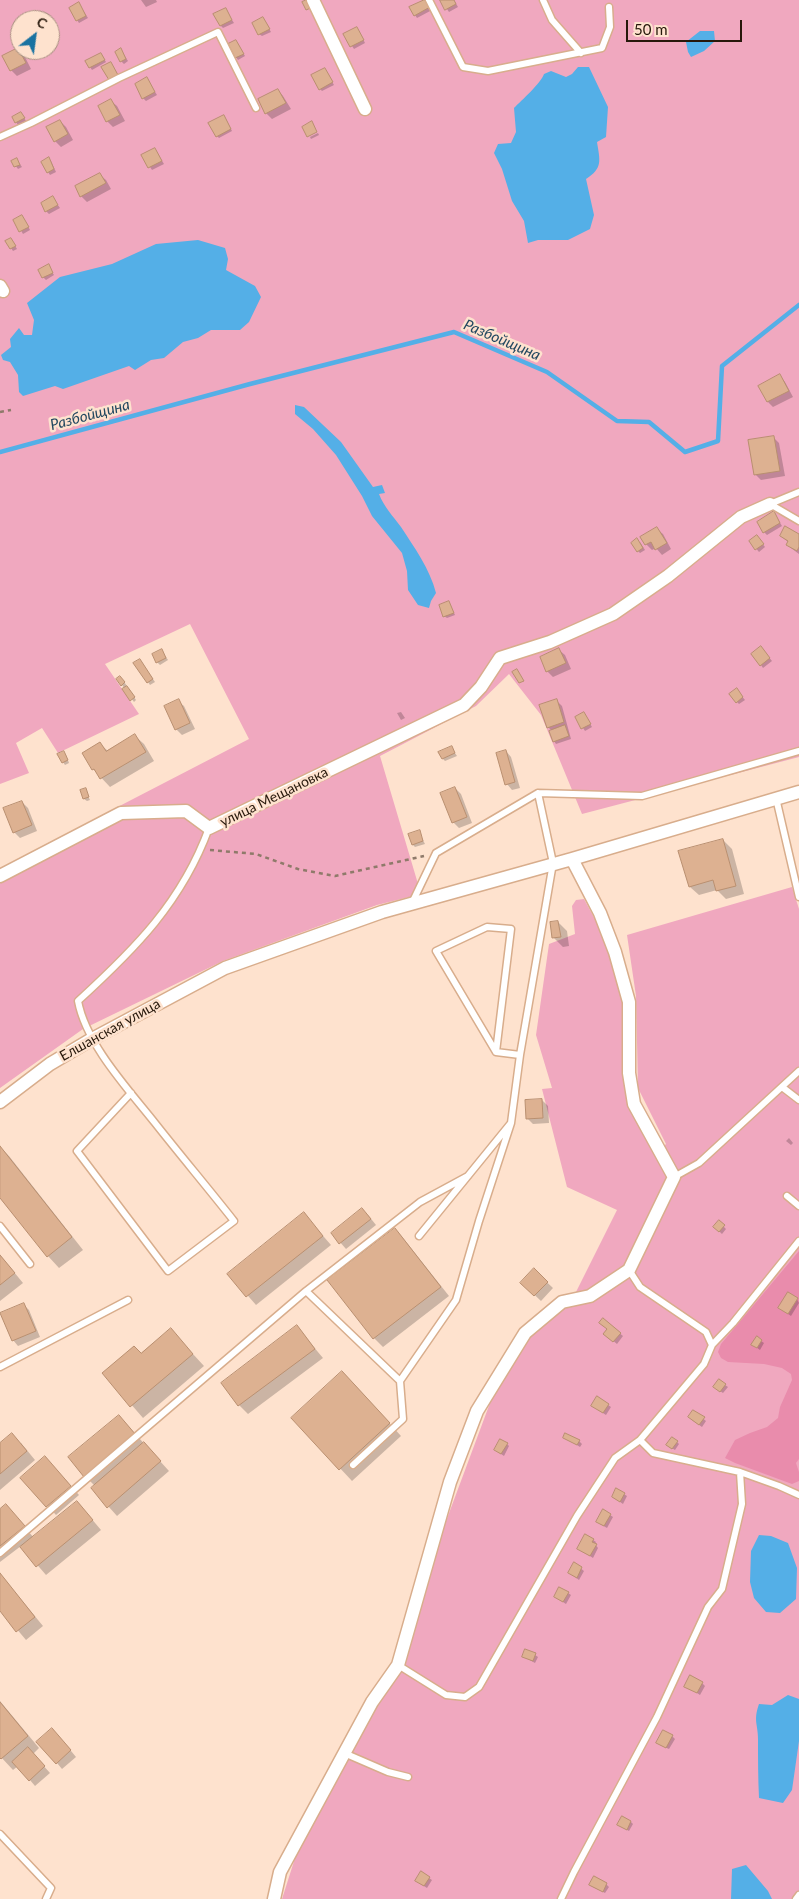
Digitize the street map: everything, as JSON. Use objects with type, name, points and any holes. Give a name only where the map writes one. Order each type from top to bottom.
[{"type":"street","points":[[312,0],[365,109]]},
{"type":"street","name":"улица Мещановка","points":[[0,876],[121,813],[186,811],[209,828],[464,705],[480,687],[500,658],[550,642],[613,614],[668,576],[741,516],[770,504]]},
{"type":"street","name":"Елшанская улица","points":[[0,1102],[50,1064],[92,1039],[225,968],[382,912],[572,859],[799,792]]},
{"type":"street","points":[[277,1898],[280,1872],[372,1702],[398,1665],[450,1482],[477,1411],[525,1333],[562,1302],[590,1296],[629,1270],[674,1177],[634,1104],[629,1073],[629,1002],[615,952],[600,913],[572,859]]},
{"type":"lane","points":[[429,0],[463,67],[488,71],[602,48],[610,27],[609,7]]},
{"type":"lane","points":[[543,0],[552,20],[581,53]]},
{"type":"lane","points":[[0,137],[119,78],[218,32],[256,108]]},
{"type":"lane","points":[[770,504],[799,492]]},
{"type":"lane","points":[[770,504],[799,521]]},
{"type":"lane","points":[[412,904],[436,853],[538,793],[642,796],[799,751]]},
{"type":"lane","points":[[353,1465],[402,1419],[400,1381],[456,1300],[511,1123],[520,1055],[553,863],[538,793]]},
{"type":"lane","points":[[776,798],[799,897]]},
{"type":"lane","points":[[131,1093],[77,1151],[168,1271],[234,1221],[131,1093],[92,1039],[81,1014],[78,1001],[128,955],[166,911],[201,850],[209,828]]},
{"type":"lane","points":[[487,927],[510,929],[496,1052],[436,951],[487,927]]},
{"type":"lane","points":[[496,1052],[520,1055]]},
{"type":"lane","points":[[674,1177],[699,1163],[799,1071]]},
{"type":"lane","points":[[782,1088],[799,1100]]},
{"type":"lane","points":[[419,1236],[511,1123]]},
{"type":"lane","points":[[0,1553],[306,1291],[420,1202],[468,1176]]},
{"type":"lane","points":[[787,1196],[799,1206]]},
{"type":"lane","points":[[0,1226],[30,1264]]},
{"type":"lane","points":[[398,1665],[446,1695],[465,1697],[479,1686],[576,1516],[614,1458],[640,1440],[704,1364],[712,1344],[733,1323],[799,1242]]},
{"type":"lane","points":[[629,1270],[640,1287],[706,1332],[712,1344]]},
{"type":"lane","points":[[306,1291],[400,1381]]},
{"type":"lane","points":[[0,1367],[128,1300]]},
{"type":"lane","points":[[640,1440],[653,1453],[740,1472],[779,1486],[799,1496]]},
{"type":"lane","points":[[561,1899],[657,1717],[708,1607],[722,1589],[742,1504],[740,1472]]},
{"type":"lane","points":[[344,1753],[388,1772],[408,1777]]},
{"type":"lane","points":[[0,1834],[51,1888],[46,1899]]},
{"type":"lane","points":[[796,1899],[799,1896]]},
{"type":"path","points":[[0,412],[11,410]]},
{"type":"path","points":[[201,850],[256,854],[298,870],[335,876],[436,853]]},
{"type":"shaded area","points":[[0,0],[799,0],[799,757],[582,814],[541,715],[509,674],[476,706],[380,756],[421,894],[377,905],[223,961],[83,1029],[0,1088],[0,868],[249,739],[190,624],[105,664],[139,714],[58,753],[42,728],[16,743],[29,773],[0,784]]},
{"type":"shaded area","points":[[792,887],[799,909],[799,1899],[282,1899],[296,1855],[403,1655],[442,1532],[506,1360],[573,1298],[617,1210],[567,1187],[542,1089],[552,1088],[536,1035],[549,944],[575,934],[572,906],[576,900],[584,899],[603,934],[622,1002],[628,1107],[655,1155],[666,1144],[638,1088],[636,996],[627,935]]},
{"type":"shaded area","points":[[799,1251],[799,1459],[796,1463],[799,1481],[792,1484],[725,1458],[735,1440],[767,1427],[778,1418],[780,1407],[792,1380],[791,1374],[782,1368],[764,1364],[728,1362],[721,1358],[718,1352],[721,1344]]},
{"type":"water","points":[[700,31],[714,31],[715,41],[704,51],[691,57],[686,42]]},
{"type":"water","points":[[578,67],[589,67],[608,107],[606,137],[597,142],[599,164],[595,171],[586,179],[594,215],[590,229],[568,240],[538,240],[528,243],[524,221],[512,201],[502,169],[494,153],[498,144],[511,143],[516,132],[514,108],[535,87],[544,74],[551,71],[566,77],[572,74]]},
{"type":"water","points":[[198,240],[225,248],[228,259],[226,270],[255,286],[261,297],[249,322],[240,330],[211,330],[198,338],[183,342],[164,358],[151,360],[135,370],[129,366],[63,389],[55,386],[23,396],[19,392],[18,375],[10,362],[3,360],[1,355],[11,347],[10,339],[19,328],[24,335],[32,335],[34,320],[27,303],[60,277],[112,264],[156,244]]},
{"type":"water","points":[[295,405],[304,407],[341,442],[373,487],[382,485],[385,493],[379,494],[381,499],[416,550],[433,584],[436,593],[429,608],[418,605],[408,590],[407,571],[402,553],[372,516],[362,496],[336,455],[313,429],[295,414]]},
{"type":"water","points":[[759,1535],[771,1536],[788,1543],[797,1568],[796,1599],[780,1613],[766,1612],[754,1598],[750,1582],[751,1551]]},
{"type":"water","points":[[788,1695],[799,1699],[799,1741],[792,1790],[783,1803],[759,1798],[756,1719],[759,1704],[772,1705]]},
{"type":"water","points":[[746,1865],[768,1891],[772,1899],[731,1899],[732,1869]]},
{"type":"building","points":[[310,0],[313,7],[306,10],[302,2]]},
{"type":"building","points":[[427,0],[430,7],[414,16],[409,7]]},
{"type":"building","points":[[440,0],[454,0],[456,4],[445,10]]},
{"type":"building","points":[[79,2],[86,16],[76,21],[69,8]]},
{"type":"building","points":[[226,8],[232,20],[220,26],[213,14]]},
{"type":"building","points":[[263,17],[270,29],[258,35],[252,23]]},
{"type":"building","points":[[357,27],[364,40],[350,47],[343,34]]},
{"type":"building","points":[[236,40],[244,54],[235,58],[228,44]]},
{"type":"building","points":[[121,48],[126,59],[120,62],[115,52]]},
{"type":"building","points":[[10,52],[10,60],[24,60],[26,63],[10,71],[2,56]]},
{"type":"building","points":[[101,53],[105,60],[89,68],[85,61]]},
{"type":"building","points":[[111,62],[118,75],[109,80],[101,67]]},
{"type":"building","points":[[325,68],[333,82],[319,90],[311,75]]},
{"type":"building","points":[[147,77],[155,92],[142,99],[135,84]]},
{"type":"building","points":[[278,89],[286,103],[265,114],[258,99]]},
{"type":"building","points":[[111,99],[120,115],[106,122],[98,106]]},
{"type":"building","points":[[21,112],[25,118],[15,123],[12,117]]},
{"type":"building","points":[[224,115],[231,129],[216,137],[208,123]]},
{"type":"building","points":[[60,120],[68,134],[54,142],[46,127]]},
{"type":"building","points":[[312,121],[317,132],[307,137],[302,127]]},
{"type":"building","points":[[155,148],[162,161],[148,168],[141,155]]},
{"type":"building","points":[[49,157],[54,169],[47,173],[41,162]]},
{"type":"building","points":[[17,158],[20,165],[14,167],[11,161]]},
{"type":"building","points":[[100,173],[106,183],[80,197],[75,186]]},
{"type":"building","points":[[53,196],[58,205],[45,212],[41,203]]},
{"type":"building","points":[[22,215],[29,227],[19,232],[13,220]]},
{"type":"building","points":[[11,238],[16,246],[10,249],[5,241]]},
{"type":"building","points":[[49,264],[53,273],[42,278],[38,270]]},
{"type":"building","points":[[780,374],[789,391],[767,402],[758,386]]},
{"type":"building","points":[[774,436],[780,471],[754,475],[748,440]]},
{"type":"building","points":[[774,511],[780,523],[763,533],[757,522]]},
{"type":"building","points":[[785,526],[799,534],[799,547],[797,551],[786,545],[788,541],[780,536]]},
{"type":"building","points":[[657,527],[667,543],[655,550],[651,542],[645,545],[640,537]]},
{"type":"building","points":[[757,535],[764,544],[755,550],[749,541]]},
{"type":"building","points":[[637,538],[643,548],[637,552],[631,543]]},
{"type":"building","points":[[449,601],[454,613],[443,617],[439,605]]},
{"type":"building","points":[[761,646],[770,658],[760,666],[751,654]]},
{"type":"building","points":[[559,648],[566,663],[546,672],[540,657]]},
{"type":"building","points":[[162,649],[166,658],[156,663],[152,654]]},
{"type":"building","points":[[140,659],[153,679],[147,683],[133,663]]},
{"type":"building","points":[[517,669],[524,681],[519,683],[512,672]]},
{"type":"building","points":[[120,676],[125,682],[121,686],[116,679]]},
{"type":"building","points":[[127,686],[135,697],[130,701],[122,689]]},
{"type":"building","points":[[737,688],[743,697],[736,703],[729,694]]},
{"type":"building","points":[[179,699],[190,723],[175,730],[164,706]]},
{"type":"building","points":[[557,699],[564,722],[547,728],[539,705]]},
{"type":"building","points":[[584,712],[591,724],[581,729],[575,717]]},
{"type":"building","points":[[565,725],[569,736],[553,742],[549,731]]},
{"type":"building","points":[[135,734],[146,752],[100,779],[82,753],[100,742],[106,751]]},
{"type":"building","points":[[452,746],[455,753],[442,759],[438,752]]},
{"type":"building","points":[[506,750],[515,782],[505,785],[496,753]]},
{"type":"building","points":[[64,751],[68,760],[62,763],[57,754]]},
{"type":"building","points":[[455,787],[467,817],[452,823],[440,793]]},
{"type":"building","points":[[86,788],[89,797],[83,799],[80,790]]},
{"type":"building","points":[[22,801],[32,825],[13,833],[3,808]]},
{"type":"building","points":[[420,830],[423,841],[412,845],[408,834]]},
{"type":"building","points":[[723,839],[736,886],[716,891],[713,880],[689,887],[678,851]]},
{"type":"building","points":[[558,921],[561,937],[552,938],[550,922]]},
{"type":"building","points":[[542,1099],[543,1118],[526,1119],[525,1100]]},
{"type":"building","points":[[0,1146],[72,1237],[47,1257],[0,1198]]},
{"type":"building","points":[[362,1208],[371,1219],[339,1244],[331,1233]]},
{"type":"building","points":[[304,1212],[323,1236],[246,1297],[227,1274]]},
{"type":"building","points":[[719,1220],[725,1225],[719,1232],[713,1227]]},
{"type":"building","points":[[395,1228],[441,1287],[373,1339],[327,1280]]},
{"type":"building","points":[[0,1255],[15,1273],[0,1285]]},
{"type":"building","points":[[534,1268],[548,1282],[534,1296],[520,1283]]},
{"type":"building","points":[[788,1292],[798,1298],[788,1314],[778,1308]]},
{"type":"building","points":[[24,1303],[36,1331],[12,1341],[0,1313]]},
{"type":"building","points":[[603,1318],[621,1333],[613,1342],[603,1334],[607,1329],[599,1323]]},
{"type":"building","points":[[297,1325],[315,1349],[238,1406],[221,1383]]},
{"type":"building","points":[[171,1328],[193,1354],[130,1407],[102,1373],[134,1346],[141,1353]]},
{"type":"building","points":[[757,1336],[762,1340],[757,1348],[751,1345]]},
{"type":"building","points":[[342,1371],[390,1423],[339,1470],[291,1418]]},
{"type":"building","points":[[719,1379],[726,1384],[720,1392],[713,1387]]},
{"type":"building","points":[[597,1396],[609,1404],[603,1413],[591,1406]]},
{"type":"building","points":[[693,1410],[705,1417],[699,1425],[688,1417]]},
{"type":"building","points":[[119,1415],[136,1435],[84,1477],[68,1457]]},
{"type":"building","points":[[12,1433],[27,1451],[0,1474],[0,1443]]},
{"type":"building","points":[[565,1433],[580,1440],[577,1445],[563,1438]]},
{"type":"building","points":[[672,1437],[678,1441],[672,1449],[666,1445]]},
{"type":"building","points":[[500,1439],[508,1443],[501,1454],[494,1450]]},
{"type":"building","points":[[144,1442],[161,1461],[107,1508],[91,1488]]},
{"type":"building","points":[[45,1456],[71,1486],[46,1507],[20,1478]]},
{"type":"building","points":[[616,1488],[625,1493],[620,1502],[612,1497]]},
{"type":"building","points":[[77,1501],[93,1520],[36,1567],[20,1547]]},
{"type":"building","points":[[6,1504],[25,1526],[0,1546],[0,1509]]},
{"type":"building","points":[[603,1509],[611,1514],[604,1526],[596,1522]]},
{"type":"building","points":[[585,1534],[594,1539],[592,1542],[597,1544],[590,1556],[577,1549]]},
{"type":"building","points":[[574,1562],[582,1567],[577,1578],[568,1573]]},
{"type":"building","points":[[0,1573],[35,1617],[16,1632],[0,1611]]},
{"type":"building","points":[[559,1587],[569,1592],[563,1602],[554,1597]]},
{"type":"building","points":[[525,1649],[536,1653],[533,1661],[522,1657]]},
{"type":"building","points":[[690,1675],[703,1682],[697,1693],[684,1687]]},
{"type":"building","points":[[0,1702],[28,1736],[1,1759],[0,1758]]},
{"type":"building","points":[[52,1728],[71,1750],[56,1764],[36,1742]]},
{"type":"building","points":[[663,1730],[673,1735],[666,1748],[656,1743]]},
{"type":"building","points":[[28,1747],[45,1766],[29,1781],[12,1762]]},
{"type":"building","points":[[622,1816],[631,1821],[627,1830],[617,1825]]},
{"type":"building","points":[[421,1871],[430,1877],[424,1886],[415,1881]]},
{"type":"building","points":[[594,1876],[607,1883],[603,1892],[589,1885]]},
{"type":"waterway","name":"Разбойщина","points":[[0,452],[250,384],[454,332],[547,372],[617,421],[649,422],[685,452],[718,441],[722,366],[799,305]]}]
